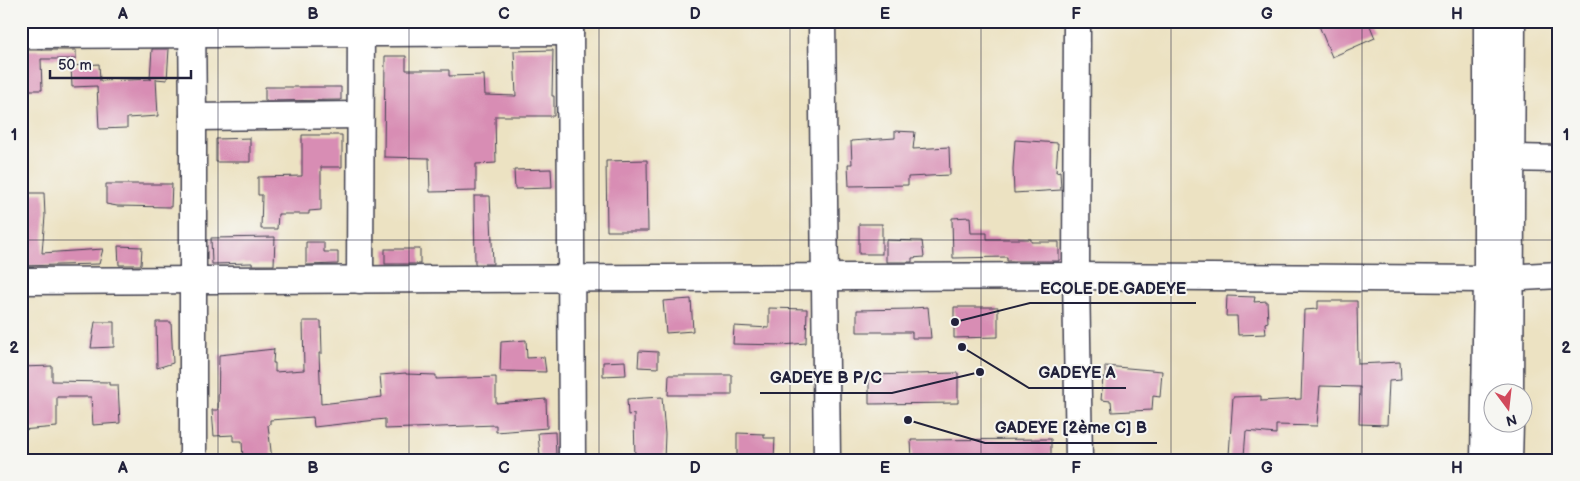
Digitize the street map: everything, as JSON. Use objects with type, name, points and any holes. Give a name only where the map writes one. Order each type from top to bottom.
[{"type":"street","points":[[822,21],[827,460]]},
{"type":"street","points":[[1077,21],[1076,276],[1079,460]]},
{"type":"street","points":[[1487,21],[1499,279],[1509,384]]},
{"type":"street","points":[[1484,460],[1499,279],[1512,158],[1513,21]]},
{"type":"street","points":[[191,27],[193,117],[193,460]]},
{"type":"street","points":[[21,35],[191,27],[570,27],[572,460]]},
{"type":"street","points":[[360,280],[361,28]]},
{"type":"street","points":[[193,117],[360,115]]},
{"type":"street","points":[[1512,158],[1559,159]]},
{"type":"street","points":[[21,281],[1076,276],[1499,279],[1559,275]]},
{"type":"street","points":[[1509,460],[1510,434]]},
{"type":"building","points":[[1317,21],[1368,21],[1375,38],[1332,57]]},
{"type":"building","points":[[152,49],[169,49],[167,80],[156,79],[158,116],[127,118],[127,128],[99,129],[97,86],[72,87],[71,66],[99,64],[100,81],[152,79],[150,79]]},
{"type":"building","points":[[22,50],[76,50],[76,59],[41,59],[42,90],[28,90],[28,79],[21,77]]},
{"type":"building","points":[[553,50],[552,96],[554,96],[554,116],[495,116],[496,163],[476,164],[476,191],[430,192],[429,158],[384,157],[385,56],[406,56],[406,70],[449,70],[449,76],[484,75],[485,95],[516,96],[514,51]]},
{"type":"building","points":[[265,87],[341,87],[341,100],[265,101]]},
{"type":"building","points":[[895,131],[915,132],[913,149],[949,147],[950,175],[908,177],[908,185],[849,186],[848,164],[852,164],[851,141],[895,138]]},
{"type":"building","points":[[302,135],[342,135],[342,167],[321,167],[321,210],[309,211],[309,214],[278,214],[277,229],[261,229],[262,195],[258,195],[258,177],[302,176]]},
{"type":"building","points":[[250,138],[250,162],[216,162],[216,139]]},
{"type":"building","points":[[1015,140],[1058,143],[1056,172],[1060,171],[1061,190],[1014,193]]},
{"type":"building","points":[[647,160],[648,231],[607,231],[606,161]]},
{"type":"building","points":[[551,169],[552,188],[515,189],[514,170]]},
{"type":"building","points":[[106,184],[172,184],[171,207],[106,204]]},
{"type":"building","points":[[21,193],[44,193],[45,216],[42,253],[103,249],[99,264],[21,266]]},
{"type":"building","points":[[474,196],[490,196],[493,264],[475,264]]},
{"type":"building","points":[[970,217],[971,233],[987,233],[987,239],[1031,239],[1031,242],[1059,242],[1059,261],[1007,261],[1007,257],[953,258],[952,218]]},
{"type":"building","points":[[859,224],[882,224],[882,254],[859,254]]},
{"type":"building","points":[[275,237],[274,265],[252,265],[252,263],[212,264],[211,238]]},
{"type":"building","points":[[886,240],[922,241],[924,257],[912,258],[912,262],[886,262]]},
{"type":"building","points":[[306,242],[324,242],[324,252],[338,252],[338,264],[306,265]]},
{"type":"building","points":[[118,246],[142,247],[141,265],[119,265]]},
{"type":"building","points":[[385,249],[420,249],[420,264],[385,264]]},
{"type":"building","points":[[1227,296],[1255,297],[1254,302],[1267,301],[1268,322],[1265,323],[1266,334],[1238,335],[1237,316],[1226,316]]},
{"type":"building","points":[[691,299],[693,331],[666,333],[663,301]]},
{"type":"building","points":[[1318,301],[1357,301],[1358,364],[1400,362],[1401,380],[1389,381],[1387,425],[1359,424],[1360,387],[1320,386],[1317,426],[1276,425],[1276,434],[1246,431],[1244,456],[1229,455],[1233,397],[1261,396],[1261,401],[1301,399],[1304,310],[1318,309]]},
{"type":"building","points":[[928,307],[931,338],[912,338],[912,332],[857,332],[857,310]]},
{"type":"building","points":[[954,307],[998,307],[998,337],[954,338]]},
{"type":"building","points":[[769,308],[807,309],[806,343],[783,345],[733,344],[734,326],[769,328]]},
{"type":"building","points":[[303,321],[321,321],[322,353],[319,353],[321,404],[382,397],[380,375],[406,373],[436,375],[436,379],[496,377],[496,403],[546,399],[547,428],[496,432],[496,425],[385,429],[385,419],[314,427],[313,417],[270,420],[268,425],[272,460],[243,460],[242,441],[233,441],[233,435],[214,436],[212,410],[218,410],[219,355],[274,349],[273,363],[275,363],[275,372],[304,370]]},
{"type":"building","points":[[95,322],[114,322],[114,347],[91,348]]},
{"type":"building","points":[[156,322],[171,322],[173,363],[157,368]]},
{"type":"building","points":[[526,340],[527,358],[544,357],[546,372],[500,371],[501,342]]},
{"type":"building","points":[[639,351],[658,352],[658,368],[638,367]]},
{"type":"building","points":[[625,361],[626,375],[603,376],[603,362]]},
{"type":"building","points":[[52,366],[52,381],[109,382],[109,385],[118,385],[120,423],[93,425],[91,397],[57,397],[57,427],[21,430],[21,367]]},
{"type":"building","points":[[1105,366],[1162,371],[1160,397],[1153,396],[1152,410],[1112,412],[1111,401],[1101,400]]},
{"type":"building","points":[[958,373],[958,403],[869,404],[869,375]]},
{"type":"building","points":[[669,375],[732,375],[732,395],[668,395]]},
{"type":"building","points":[[662,397],[665,434],[664,460],[635,460],[634,414],[628,415],[627,399]]},
{"type":"building","points":[[555,432],[556,456],[540,456],[538,433]]},
{"type":"building","points":[[737,433],[764,434],[764,438],[775,438],[774,459],[737,460]]},
{"type":"building","points":[[1051,439],[1051,460],[912,460],[911,440]]},
{"type":"place","name":"ECOLE DE GADEYE","points":[[955,322]]},
{"type":"place","name":"GADEYE A","points":[[962,347]]},
{"type":"place","name":"GADEYE B P/C","points":[[980,372]]},
{"type":"place","name":"GADEYE [2ème C] B","points":[[908,420]]}]
